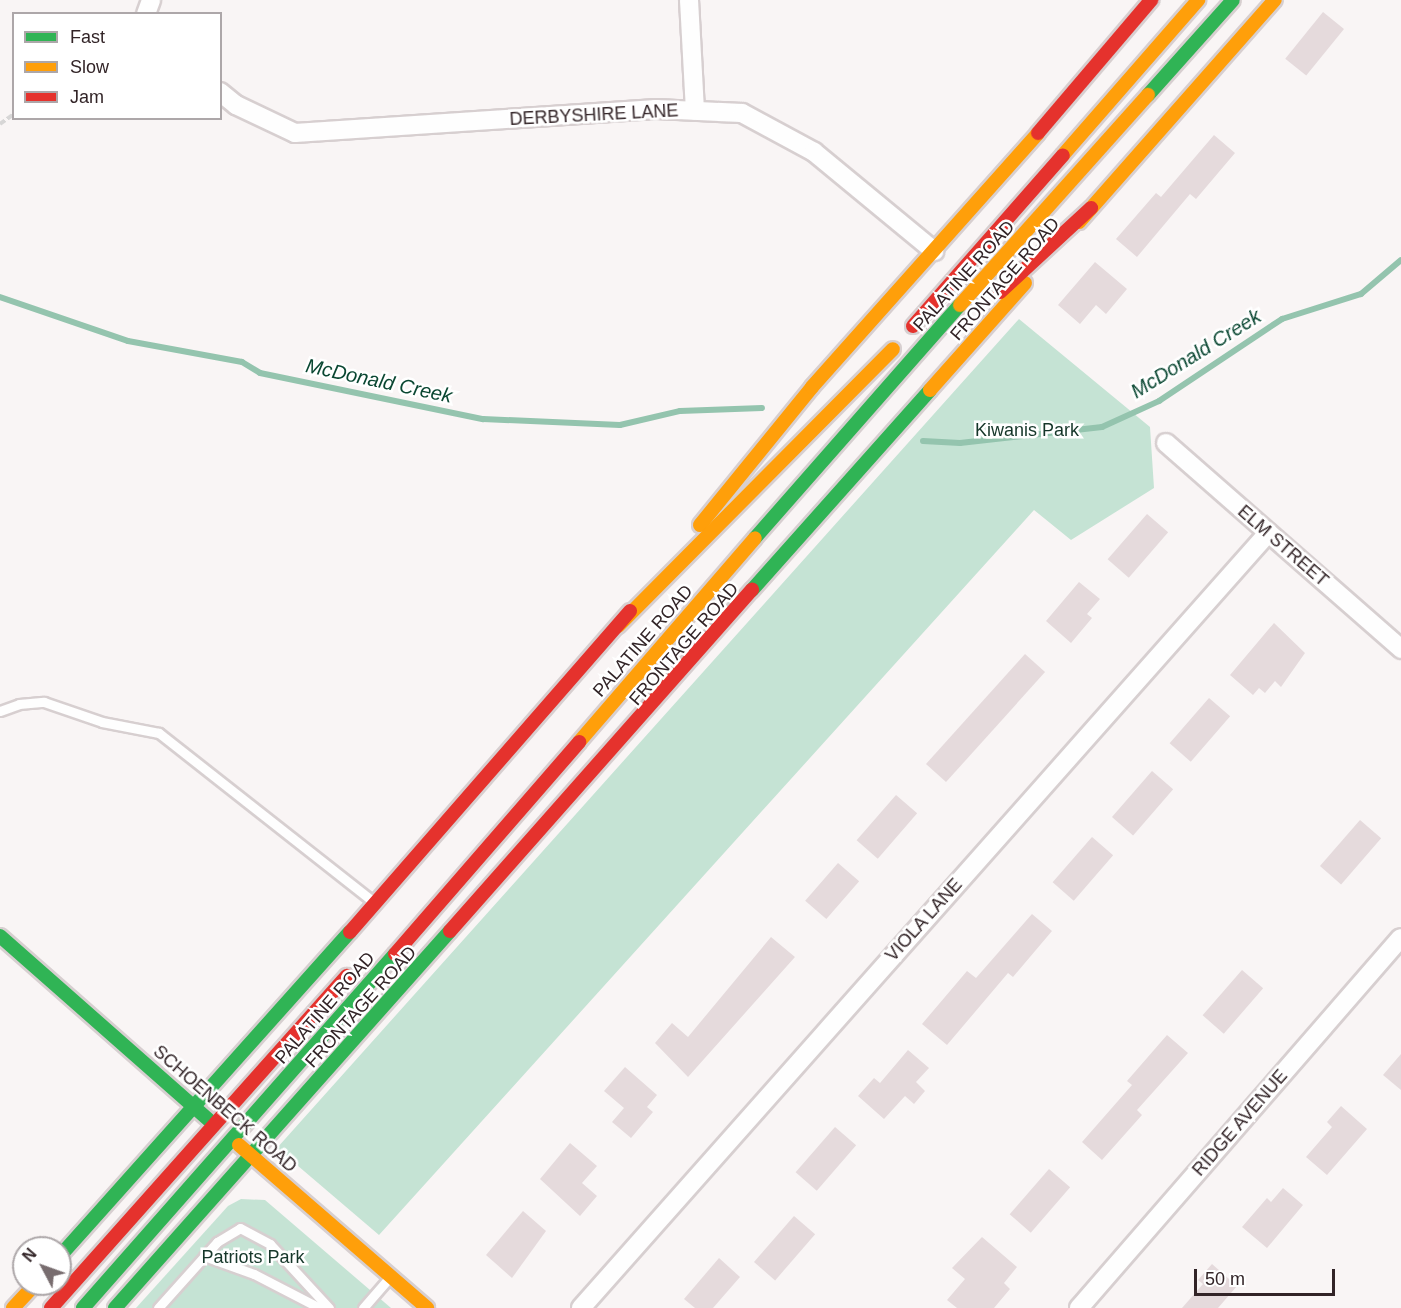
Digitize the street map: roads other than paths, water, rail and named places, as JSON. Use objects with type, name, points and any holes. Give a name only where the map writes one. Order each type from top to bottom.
[{"type":"main road","points":[[72,1243],[195,1109],[618,626],[812,387],[934,251],[1151,0]]},
{"type":"main road","name":"PALATINE ROAD","points":[[754,510],[1198,0]]},
{"type":"main road","name":"PALATINE ROAD","points":[[83,1308],[234,1140],[852,426],[1233,0]]},
{"type":"main road","name":"FRONTAGE ROAD","points":[[115,1308],[253,1156],[1275,0]]},
{"type":"main road","points":[[985,305],[1091,208]]},
{"type":"main road","points":[[852,426],[958,329]]},
{"type":"main road","points":[[618,626],[893,349]]},
{"type":"main road","name":"SCHOENBECK ROAD","points":[[0,936],[195,1109],[253,1156],[427,1308]]},
{"type":"main road","name":"PALATINE ROAD","points":[[51,1308],[356,967]]},
{"type":"main road","points":[[13,1308],[24,1296]]},
{"type":"street","points":[[689,0],[695,111]]},
{"type":"street","name":"DERBYSHIRE LANE","points":[[222,94],[236,105],[295,133],[656,109],[742,113],[814,152],[934,251]]},
{"type":"street","name":"ELM STREET","points":[[1166,443],[1401,649]]},
{"type":"street","name":"VIOLA LANE","points":[[581,1308],[1268,533]]},
{"type":"street","name":"RIDGE AVENUE","points":[[1079,1308],[1401,938]]},
{"type":"lane","points":[[0,711],[19,704],[44,702],[102,722],[159,733],[376,904]]},
{"type":"lane","points":[[158,1308],[217,1242],[240,1228],[270,1244],[329,1308]]},
{"type":"lane","points":[[204,1256],[254,1274],[321,1308]]},
{"type":"lane","points":[[363,1308],[391,1276]]},
{"type":"waterway","name":"McDonald Creek","points":[[923,441],[960,443],[1102,427],[1159,401],[1282,319],[1361,294],[1401,260]]},
{"type":"waterway","name":"McDonald Creek","points":[[0,297],[128,341],[242,362],[260,373],[483,419],[620,425],[680,411],[762,408]]},
{"type":"park label","name":"Kiwanis Park","points":[[1027,430]]},
{"type":"park label","name":"Patriots Park","points":[[253,1257]]}]
